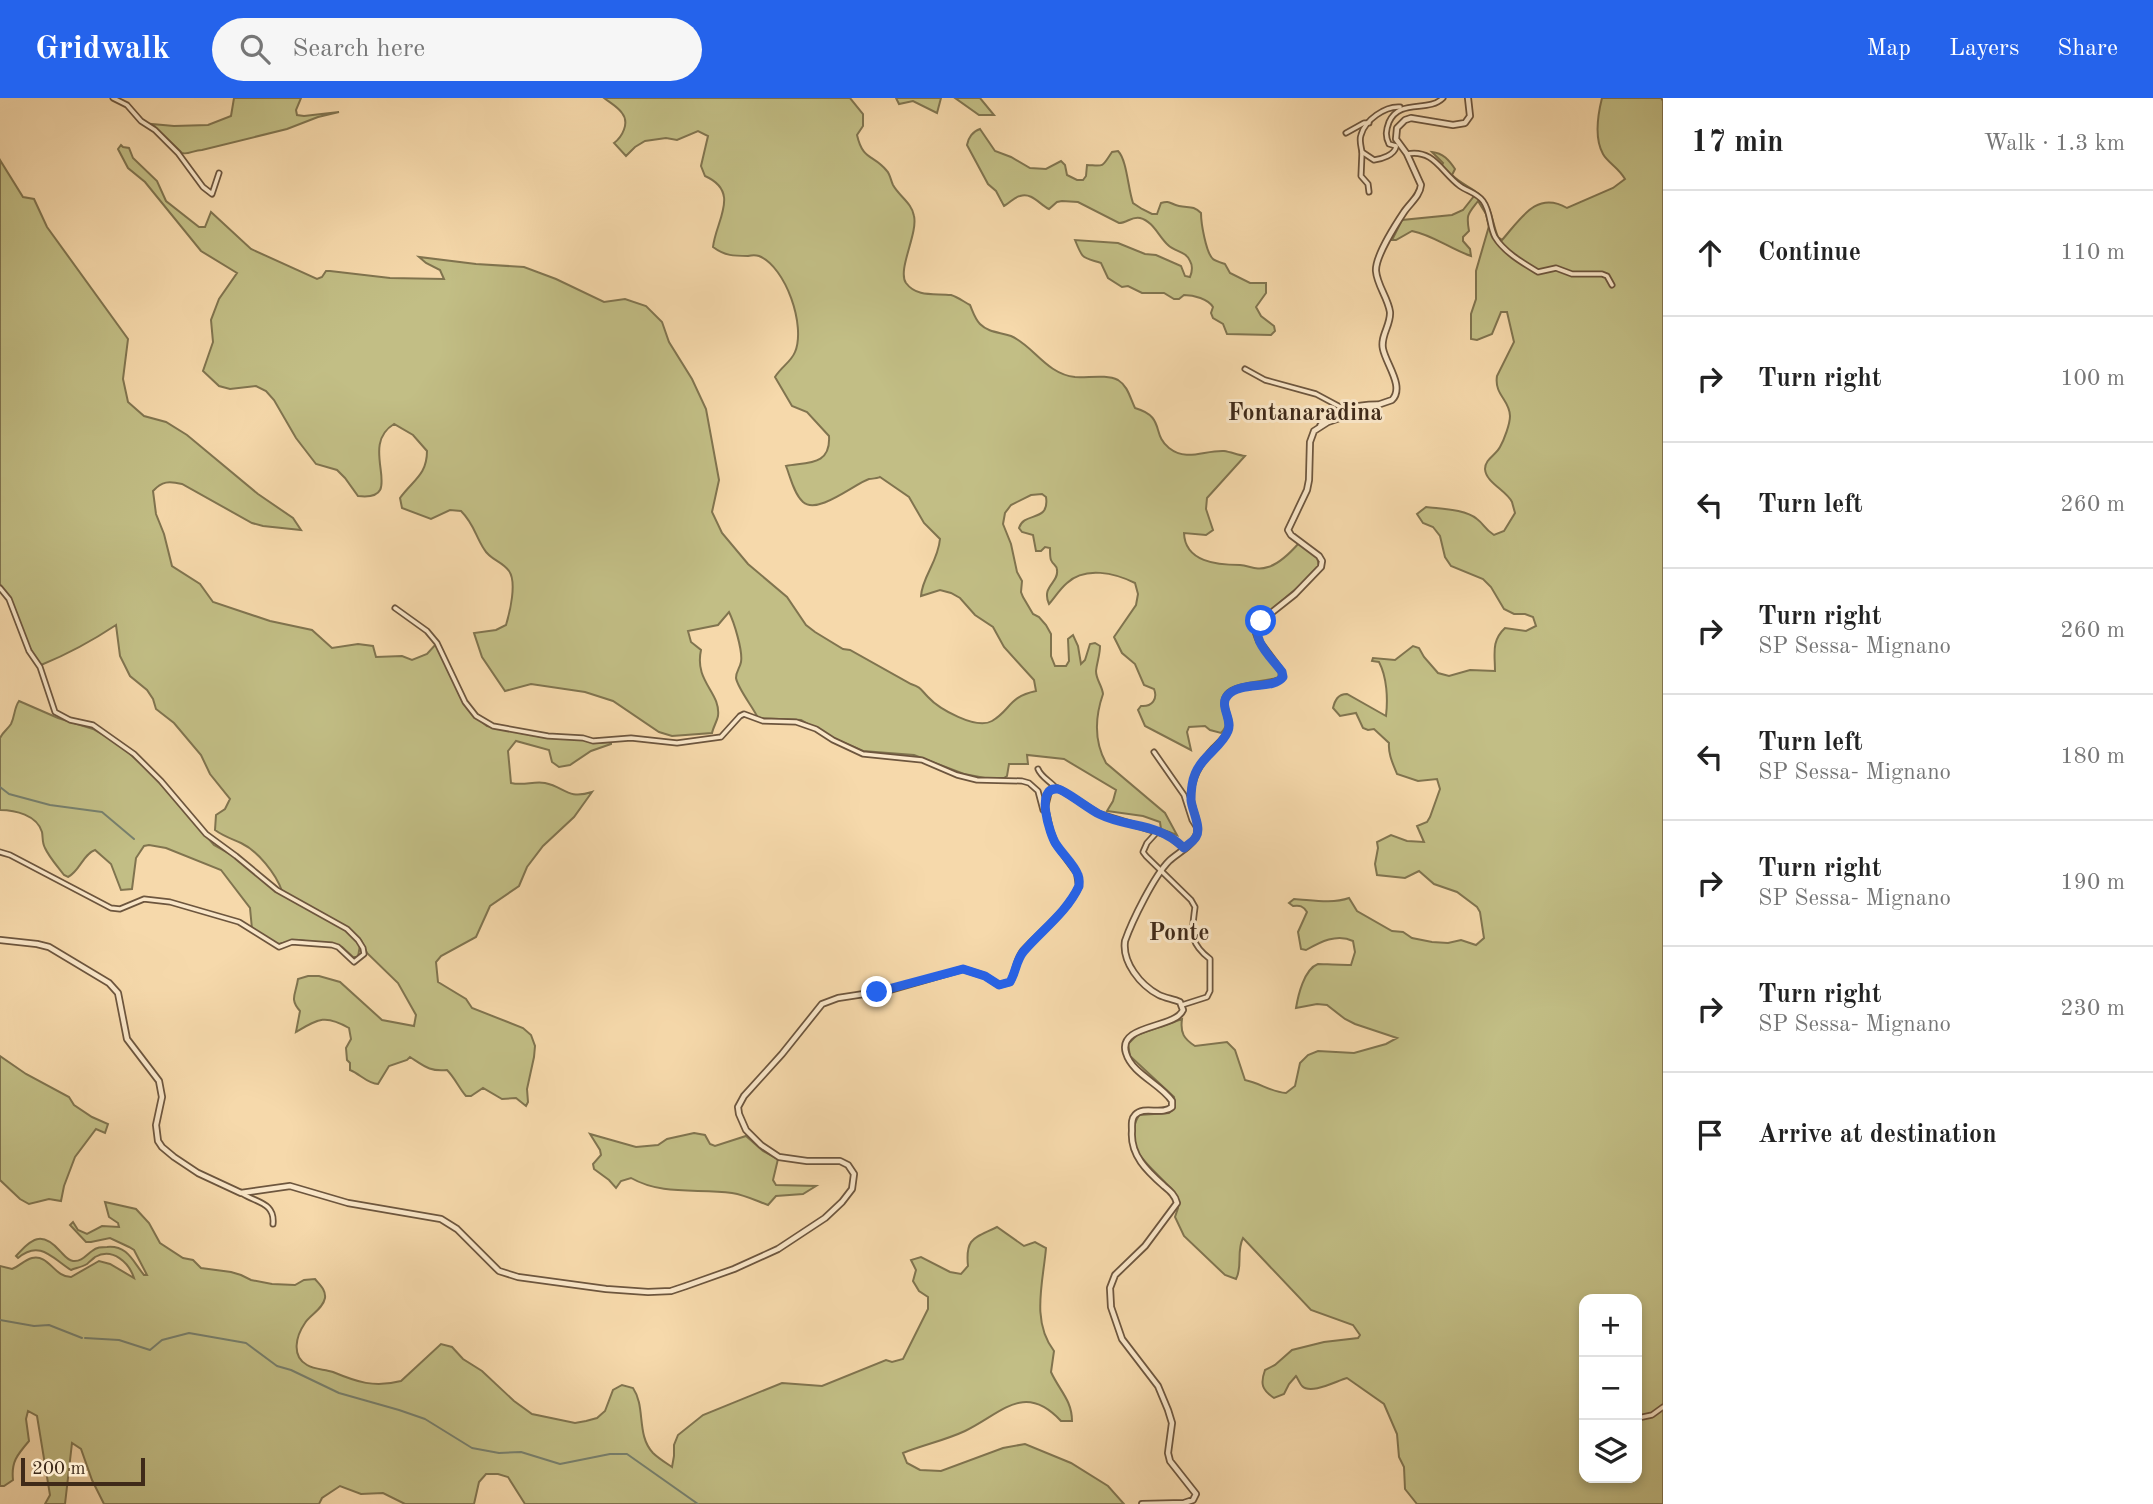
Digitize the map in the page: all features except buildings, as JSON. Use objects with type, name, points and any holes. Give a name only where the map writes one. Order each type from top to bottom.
[{"type":"street","points":[[113,98],[127,105],[141,121],[155,130],[212,194],[219,173]]},
{"type":"street","points":[[1368,192],[1368,184],[1362,176],[1360,136],[1369,123],[1384,110],[1414,103],[1437,102],[1443,98]]},
{"type":"street","points":[[1362,152],[1370,158],[1379,159],[1394,152],[1397,146],[1396,132],[1405,120],[1420,118],[1453,125],[1465,123],[1470,116],[1468,98]]},
{"type":"street","points":[[1320,425],[1392,400],[1396,396],[1398,388],[1382,348],[1390,319],[1389,310],[1376,270],[1380,254],[1420,190],[1420,180],[1407,154],[1397,146],[1389,144],[1386,138],[1391,116],[1401,107]]},
{"type":"street","points":[[1346,132],[1369,123]]},
{"type":"street","points":[[1407,154],[1415,152],[1430,156],[1461,187],[1481,198],[1488,211],[1494,236],[1509,252],[1538,272],[1556,268],[1572,274],[1602,274],[1607,276],[1612,285]]},
{"type":"street","points":[[1245,369],[1265,380],[1316,394],[1344,409]]},
{"type":"street","points":[[1142,1504],[1184,1503],[1193,1500],[1196,1494],[1170,1461],[1168,1453],[1172,1423],[1158,1386],[1122,1339],[1111,1307],[1110,1287],[1115,1275],[1145,1246],[1177,1203],[1174,1195],[1139,1159],[1131,1140],[1132,1120],[1135,1115],[1140,1112],[1167,1111],[1172,1107],[1171,1097],[1133,1065],[1126,1055],[1126,1042],[1139,1031],[1180,1017],[1183,1010],[1176,1000],[1150,989],[1129,966],[1124,952],[1126,937],[1161,871],[1196,837],[1197,828],[1191,798],[1193,777],[1204,758],[1228,731],[1229,723],[1224,704],[1226,696],[1230,692],[1251,686],[1278,682],[1283,677],[1258,639],[1258,625],[1295,594],[1322,565],[1319,556],[1288,530],[1307,490],[1310,442],[1314,431],[1327,418],[1344,409],[1377,404]]},
{"type":"street","points":[[0,588],[9,599],[29,651],[40,667],[55,712],[70,720],[93,725],[134,754],[213,840],[277,890],[347,929],[358,940],[363,954],[354,962],[332,945],[292,942],[279,947],[239,922],[170,902],[144,899],[120,909],[111,908],[0,852]]},
{"type":"street","points":[[395,608],[427,631],[437,643],[465,702],[476,716],[493,726],[593,741],[631,738],[677,743],[721,737],[744,714],[763,721],[796,722],[816,729],[863,754],[922,760],[976,780],[1030,783],[1038,791],[1046,812]]},
{"type":"street","points":[[1154,752],[1184,795],[1197,828]]},
{"type":"street","points":[[1038,769],[1056,788],[1105,817],[1158,831],[1168,835],[1184,848]]},
{"type":"street","points":[[242,1193],[290,1186],[348,1203],[441,1219],[457,1229],[499,1271],[518,1278],[594,1288],[671,1291],[757,1260],[825,1218],[849,1195],[855,1179],[852,1170],[840,1161],[779,1157],[761,1145],[740,1120],[738,1107],[744,1096],[782,1054],[816,1010],[826,1002],[890,989],[963,969],[985,976],[999,985],[1010,982],[1023,952],[1079,886],[1078,875],[1055,843],[1046,812],[1046,796],[1056,788]]},
{"type":"street","points":[[1158,831],[1143,852],[1195,907],[1192,918],[1193,938],[1210,959],[1208,997],[1182,1005]]},
{"type":"street","points":[[0,940],[49,947],[114,987],[122,1004],[127,1039],[159,1081],[162,1097],[156,1133],[162,1147],[198,1172],[270,1208],[274,1216],[273,1224]]},
{"type":"street","points":[[1642,1417],[1652,1415],[1663,1407]]},
{"type":"shaded area","points":[[234,98],[301,98],[296,110],[297,115],[339,112],[287,129],[187,153],[182,153],[152,124],[208,125],[231,116]]},
{"type":"shaded area","points":[[604,98],[850,98],[863,114],[863,126],[857,135],[862,149],[887,171],[893,185],[913,211],[913,232],[904,270],[906,283],[910,288],[921,293],[959,298],[970,305],[983,327],[1019,340],[1048,365],[1065,375],[1118,380],[1126,389],[1135,408],[1151,416],[1164,443],[1176,452],[1189,455],[1224,451],[1245,456],[1207,498],[1206,509],[1213,530],[1206,535],[1184,533],[1190,550],[1196,556],[1212,563],[1260,569],[1276,563],[1299,543],[1317,557],[1319,566],[1315,573],[1260,619],[1257,626],[1257,640],[1279,672],[1278,678],[1248,683],[1227,691],[1223,703],[1225,728],[1221,733],[1205,726],[1189,727],[1187,732],[1191,750],[1145,726],[1138,710],[1141,706],[1153,702],[1154,689],[1144,685],[1135,664],[1122,653],[1114,637],[1136,605],[1138,594],[1135,583],[1109,574],[1082,574],[1067,583],[1049,604],[1047,593],[1057,574],[1050,548],[1036,551],[1033,535],[1022,532],[1019,528],[1026,520],[1041,514],[1046,505],[1046,497],[1042,494],[1031,495],[1011,505],[1005,513],[1003,524],[1022,581],[1023,597],[1033,614],[1039,617],[1051,634],[1051,656],[1055,666],[1066,666],[1069,661],[1068,639],[1073,635],[1081,664],[1090,644],[1100,646],[1096,671],[1103,694],[1097,729],[1099,746],[1106,763],[1165,813],[1177,835],[1161,829],[1160,822],[1143,816],[1107,811],[1116,790],[1064,759],[1027,755],[1028,764],[1009,764],[1007,776],[1004,778],[985,778],[964,774],[914,755],[863,751],[801,720],[758,718],[736,678],[741,651],[729,612],[718,625],[688,631],[691,642],[701,650],[701,670],[718,708],[712,733],[672,736],[659,732],[613,701],[585,692],[531,684],[505,691],[482,657],[474,633],[496,630],[506,625],[512,597],[509,571],[487,553],[461,511],[450,510],[431,519],[402,508],[400,498],[422,472],[427,451],[413,435],[394,424],[384,434],[380,446],[380,491],[373,496],[358,496],[337,470],[316,464],[266,391],[256,386],[230,389],[219,386],[203,371],[213,342],[211,320],[219,299],[237,273],[201,251],[145,182],[128,168],[118,149],[121,145],[129,148],[133,158],[157,181],[166,201],[199,227],[205,227],[211,212],[251,249],[317,279],[330,271],[390,278],[444,279],[440,270],[419,257],[524,267],[604,302],[625,299],[646,306],[662,322],[669,342],[692,379],[706,409],[719,480],[712,512],[722,533],[748,564],[787,597],[806,625],[815,632],[921,689],[933,702],[949,712],[977,723],[992,721],[1015,700],[1036,691],[1034,680],[1004,647],[993,627],[975,615],[960,598],[940,590],[921,596],[940,539],[924,523],[909,497],[880,477],[862,482],[818,505],[803,502],[795,490],[786,466],[822,458],[829,446],[829,436],[807,412],[792,406],[775,377],[793,356],[798,341],[796,313],[778,272],[759,256],[730,255],[713,247],[724,198],[722,190],[705,176],[701,166],[708,136],[698,131],[677,140],[666,138],[645,141],[626,156],[614,143],[624,130],[624,117]]},
{"type":"shaded area","points":[[896,98],[941,98],[937,113],[913,101],[899,104]]},
{"type":"shaded area","points":[[955,98],[980,98],[994,115],[979,115]]},
{"type":"shaded area","points":[[1602,98],[1661,98],[1663,101],[1663,1504],[1417,1504],[1405,1489],[1404,1467],[1399,1457],[1397,1434],[1384,1404],[1347,1378],[1311,1389],[1301,1386],[1296,1376],[1284,1394],[1274,1398],[1265,1389],[1262,1383],[1265,1370],[1292,1350],[1324,1342],[1358,1338],[1360,1335],[1353,1325],[1311,1310],[1243,1238],[1236,1279],[1225,1275],[1184,1236],[1175,1217],[1178,1198],[1144,1161],[1134,1141],[1134,1129],[1139,1115],[1169,1113],[1175,1107],[1174,1097],[1130,1056],[1128,1044],[1137,1035],[1182,1019],[1182,1032],[1195,1046],[1227,1042],[1235,1050],[1245,1080],[1286,1093],[1295,1086],[1300,1063],[1308,1055],[1318,1051],[1354,1053],[1397,1038],[1355,1024],[1327,1005],[1296,1008],[1302,983],[1313,967],[1318,964],[1351,965],[1355,952],[1353,941],[1341,938],[1306,950],[1301,949],[1298,932],[1307,912],[1301,906],[1289,903],[1294,899],[1329,901],[1349,898],[1357,911],[1392,931],[1403,932],[1412,938],[1448,943],[1461,940],[1476,945],[1484,938],[1480,912],[1457,892],[1434,884],[1419,871],[1405,878],[1377,875],[1377,842],[1391,835],[1407,841],[1424,842],[1417,826],[1427,822],[1440,789],[1437,779],[1418,781],[1397,774],[1389,743],[1374,729],[1363,728],[1356,713],[1340,716],[1333,708],[1337,698],[1347,694],[1386,716],[1384,674],[1379,662],[1372,661],[1373,658],[1395,660],[1413,646],[1419,648],[1438,673],[1449,676],[1470,670],[1495,671],[1495,648],[1505,628],[1526,631],[1536,626],[1533,617],[1514,614],[1504,609],[1483,579],[1451,566],[1445,557],[1440,536],[1433,527],[1423,523],[1417,514],[1426,507],[1460,511],[1477,519],[1494,535],[1504,531],[1515,513],[1512,502],[1489,478],[1485,469],[1487,462],[1502,444],[1510,419],[1508,406],[1497,383],[1497,376],[1514,342],[1507,312],[1501,312],[1492,334],[1477,340],[1471,339],[1476,271],[1489,226],[1486,214],[1478,201],[1469,215],[1469,231],[1463,241],[1470,249],[1471,256],[1412,231],[1392,240],[1402,220],[1452,215],[1463,210],[1474,196],[1455,185],[1440,169],[1443,163],[1432,152],[1445,158],[1455,169],[1452,175],[1484,199],[1498,237],[1502,240],[1522,216],[1538,205],[1556,203],[1567,208],[1613,188],[1625,179],[1600,148],[1598,126]]},
{"type":"shaded area","points":[[980,129],[995,151],[1030,168],[1046,169],[1061,161],[1065,165],[1067,175],[1077,180],[1083,180],[1086,176],[1087,165],[1102,165],[1112,152],[1118,151],[1133,203],[1152,214],[1157,214],[1164,202],[1196,209],[1201,213],[1210,256],[1225,264],[1230,273],[1250,283],[1266,283],[1266,293],[1256,307],[1261,316],[1274,326],[1275,331],[1271,335],[1227,334],[1223,324],[1213,318],[1211,304],[1204,300],[1188,295],[1174,299],[1164,293],[1142,293],[1128,286],[1122,287],[1108,278],[1101,263],[1084,257],[1075,240],[1118,243],[1145,254],[1156,255],[1181,266],[1185,276],[1190,277],[1192,267],[1186,255],[1171,247],[1152,226],[1140,218],[1119,223],[1078,202],[1057,202],[1049,209],[1032,197],[1024,195],[1004,206],[996,191],[988,184],[967,145],[971,135]]},
{"type":"shaded area","points":[[0,160],[23,197],[34,199],[47,227],[128,339],[123,379],[128,402],[144,416],[166,422],[187,435],[258,494],[293,518],[301,530],[252,523],[182,484],[166,483],[153,491],[156,514],[172,566],[200,584],[213,602],[270,621],[312,630],[332,648],[358,644],[373,646],[376,657],[402,656],[412,660],[427,654],[436,644],[462,700],[472,714],[487,726],[546,737],[582,739],[596,743],[611,742],[570,765],[559,767],[552,762],[549,750],[516,741],[508,751],[511,783],[545,783],[577,795],[592,792],[574,817],[543,846],[527,867],[519,886],[490,906],[476,937],[441,956],[436,962],[438,982],[466,999],[472,1008],[523,1028],[531,1035],[535,1046],[526,1106],[516,1098],[502,1099],[483,1088],[471,1096],[466,1096],[447,1070],[423,1066],[410,1057],[389,1066],[378,1084],[374,1084],[350,1070],[346,1048],[351,1039],[349,1028],[334,1021],[322,1020],[296,1032],[300,1011],[294,1000],[298,979],[308,976],[340,982],[382,1020],[414,1026],[416,1015],[398,983],[367,953],[361,940],[351,930],[282,891],[271,870],[254,851],[215,830],[216,815],[225,809],[230,799],[210,774],[201,755],[174,723],[156,709],[147,690],[130,676],[120,656],[116,625],[80,647],[41,665],[31,649],[0,585]]},
{"type":"shaded area","points":[[19,701],[93,729],[119,744],[152,774],[214,845],[235,857],[279,893],[344,929],[360,945],[358,957],[353,957],[336,945],[298,940],[278,944],[252,929],[250,908],[221,870],[166,848],[144,846],[136,858],[132,889],[121,890],[111,864],[95,850],[87,855],[76,871],[68,877],[64,875],[43,844],[42,832],[35,821],[19,812],[0,810],[0,738],[11,724]]},
{"type":"shaded area","points":[[0,1056],[26,1074],[69,1097],[74,1105],[92,1117],[108,1124],[105,1133],[96,1129],[75,1157],[61,1201],[49,1199],[29,1204],[0,1180]]},
{"type":"shaded area","points":[[694,1133],[705,1135],[710,1144],[715,1146],[746,1136],[763,1151],[778,1159],[773,1180],[776,1185],[816,1186],[803,1194],[776,1196],[768,1205],[737,1194],[668,1189],[643,1184],[631,1178],[621,1181],[616,1188],[594,1169],[593,1164],[601,1155],[590,1134],[636,1147],[658,1145],[667,1139]]},
{"type":"shaded area","points":[[105,1202],[136,1209],[149,1223],[160,1243],[183,1258],[193,1260],[201,1268],[231,1272],[272,1284],[295,1285],[304,1280],[315,1279],[324,1290],[325,1298],[322,1305],[307,1320],[297,1340],[299,1356],[310,1367],[366,1383],[391,1383],[401,1381],[441,1344],[452,1347],[463,1359],[482,1371],[532,1414],[575,1423],[597,1418],[605,1411],[613,1390],[622,1385],[633,1388],[648,1446],[655,1455],[672,1467],[678,1435],[703,1415],[782,1383],[822,1386],[886,1360],[892,1362],[903,1359],[928,1309],[928,1297],[919,1291],[913,1281],[916,1270],[911,1260],[921,1257],[950,1272],[961,1274],[968,1266],[968,1249],[973,1240],[997,1227],[1024,1246],[1035,1242],[1046,1248],[1041,1314],[1047,1339],[1054,1351],[1051,1372],[1067,1401],[1072,1421],[1061,1421],[1048,1409],[1035,1403],[1024,1402],[1001,1410],[965,1431],[903,1453],[907,1463],[920,1470],[941,1471],[1003,1448],[1025,1444],[1071,1463],[1108,1486],[1124,1504],[525,1504],[508,1477],[486,1474],[479,1482],[474,1504],[405,1504],[383,1493],[361,1494],[340,1486],[322,1498],[319,1504],[104,1504],[81,1449],[72,1443],[65,1504],[45,1504],[50,1495],[37,1416],[28,1411],[26,1419],[29,1441],[16,1459],[13,1480],[0,1486],[0,1266],[12,1269],[29,1259],[38,1258],[65,1276],[71,1277],[99,1261],[110,1264],[134,1278],[124,1262],[114,1255],[102,1254],[71,1270],[40,1251],[33,1250],[18,1258],[16,1256],[32,1241],[42,1239],[53,1244],[73,1261],[99,1247],[120,1249],[147,1275],[134,1250],[110,1238],[86,1242],[70,1225],[73,1222],[78,1230],[87,1234],[102,1226],[119,1227],[118,1223],[109,1217]]},
{"type":"waterway","points":[[0,787],[9,794],[50,805],[102,812],[134,839]]},
{"type":"waterway","points":[[0,1320],[34,1326],[49,1325],[82,1338]]},
{"type":"waterway","points":[[85,1338],[119,1340],[150,1350],[162,1340],[189,1333],[246,1343],[277,1366],[339,1393],[425,1419],[472,1448],[499,1453],[521,1452],[560,1464],[610,1454],[627,1454],[698,1504]]},
{"type":"district","name":"Fontanaradina","points":[[1305,414]]},
{"type":"district","name":"Ponte","points":[[1179,934]]},
{"type":"route","points":[[877,992],[963,969],[985,976],[999,985],[1010,982],[1023,952],[1038,938],[1079,886],[1077,873],[1055,843],[1050,830],[1045,802],[1049,791],[1053,789],[1063,790],[1073,799],[1105,817],[1168,835],[1184,848],[1194,839],[1198,832],[1191,798],[1193,777],[1204,758],[1228,731],[1229,723],[1224,704],[1226,696],[1230,692],[1251,686],[1278,682],[1283,677],[1258,639],[1256,630],[1261,621]]}]
